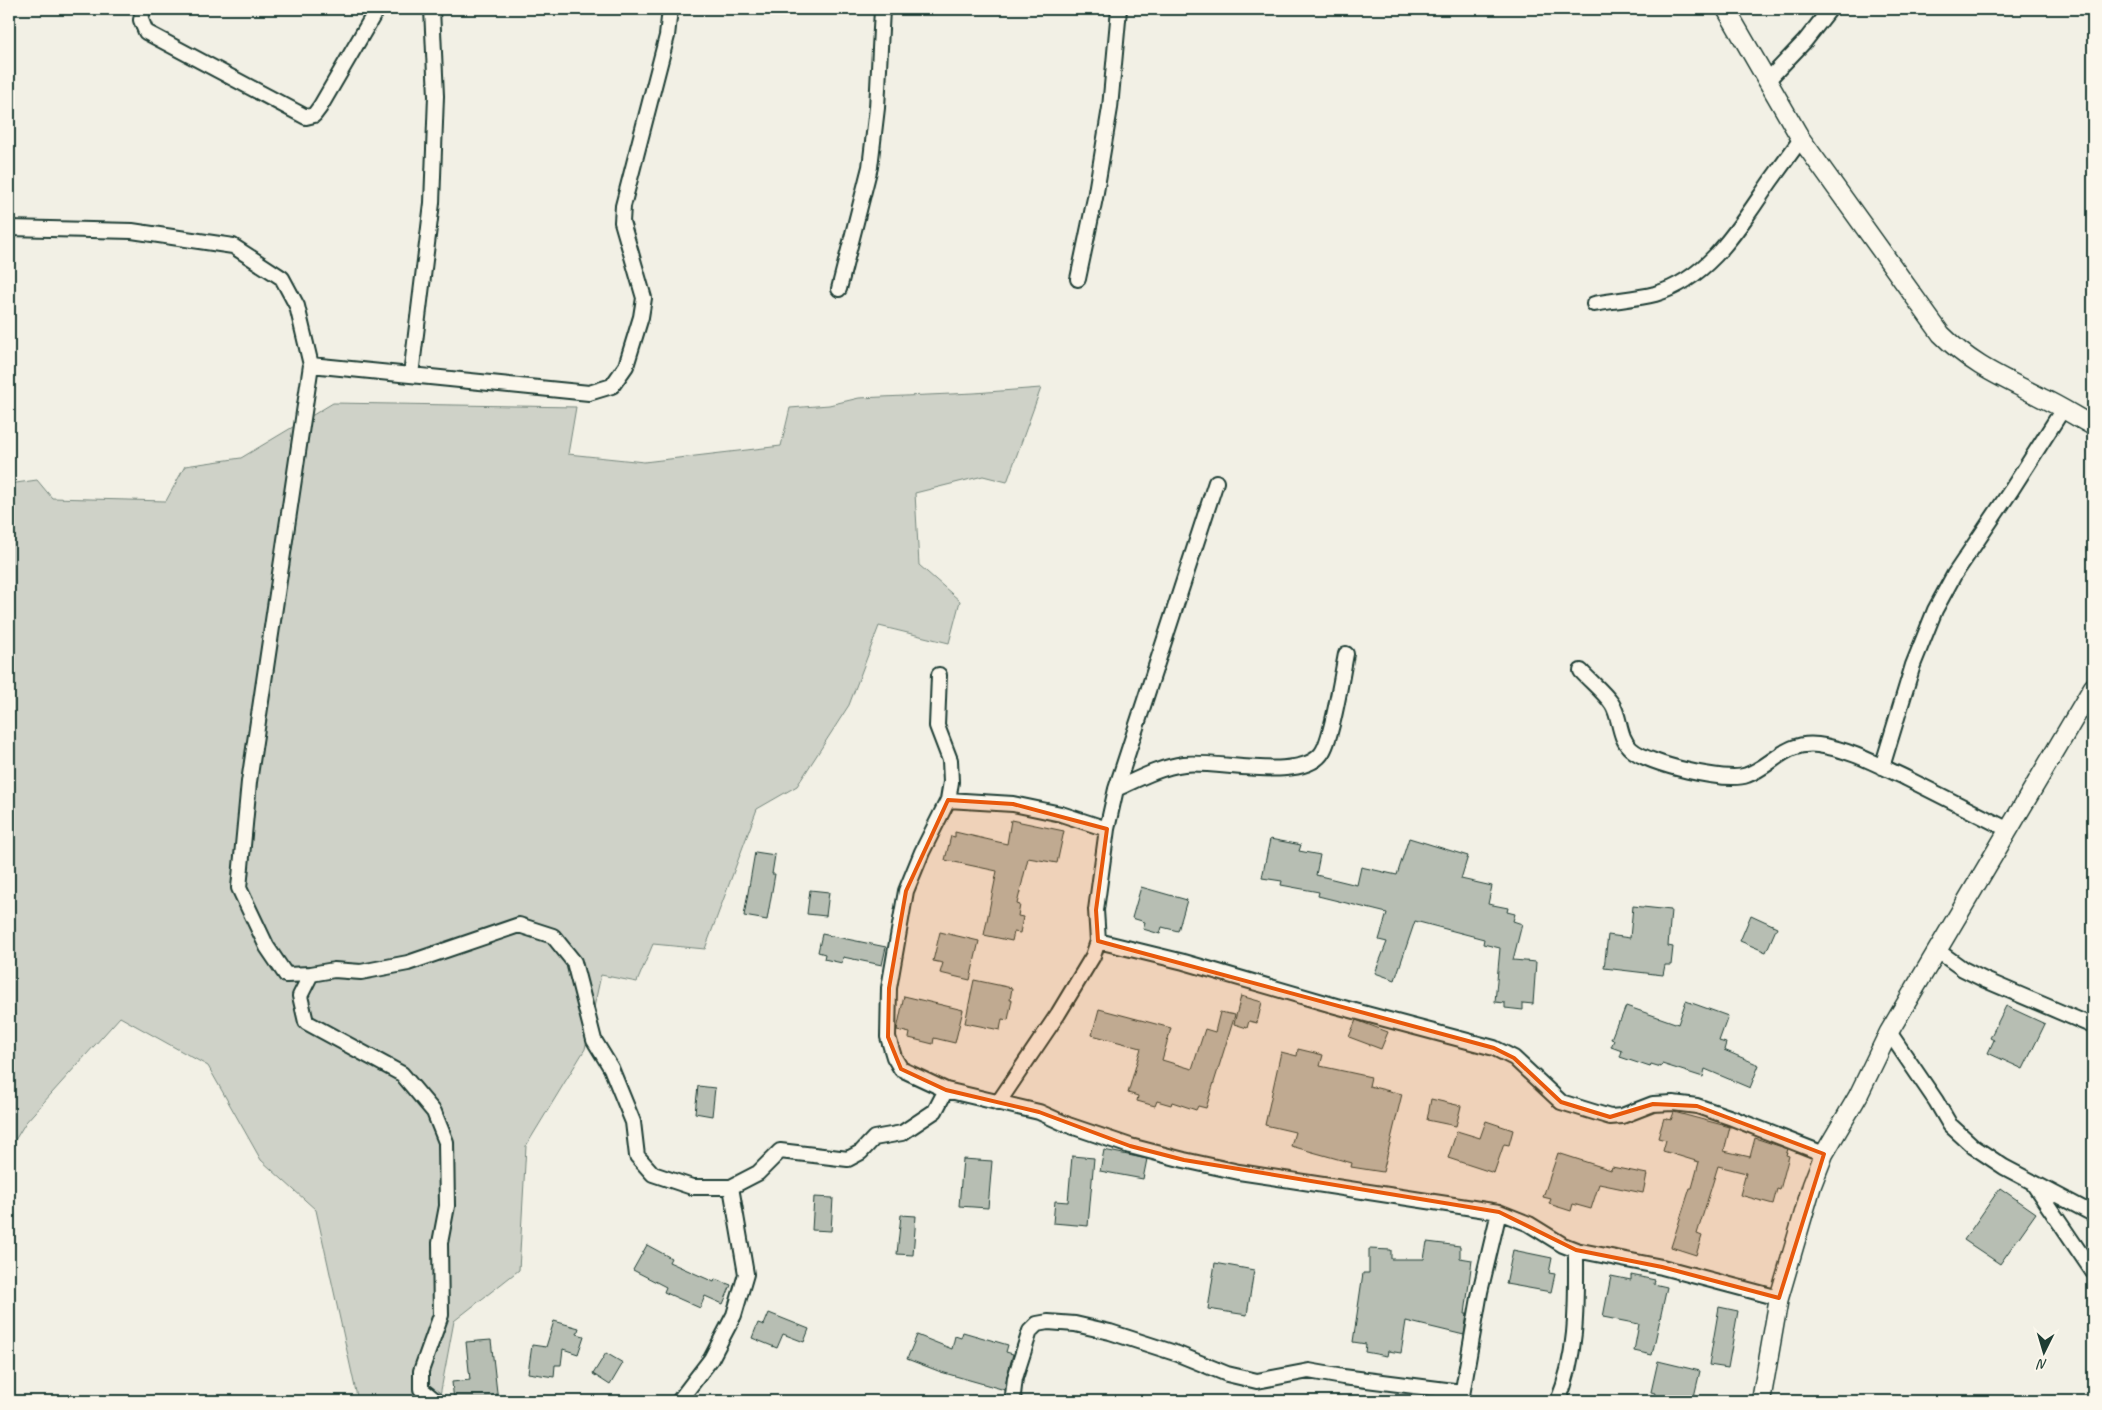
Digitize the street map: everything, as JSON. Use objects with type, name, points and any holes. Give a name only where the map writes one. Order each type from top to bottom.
[{"type":"street","points":[[144,9],[141,20],[146,32],[306,117],[314,115],[320,107],[377,9]]},
{"type":"street","points":[[411,375],[432,203],[436,96],[432,9]]},
{"type":"street","points":[[311,365],[589,393],[612,386],[626,366],[641,317],[644,298],[622,222],[623,206],[667,36],[670,9]]},
{"type":"street","points":[[839,289],[870,167],[877,108],[882,9]]},
{"type":"street","points":[[1078,279],[1095,198],[1110,108],[1119,9]]},
{"type":"street","points":[[1726,9],[1801,139],[1940,334],[1959,353],[1980,366],[2093,426]]},
{"type":"street","points":[[1767,81],[1805,41],[1830,9]]},
{"type":"street","points":[[1594,304],[1654,294],[1677,285],[1698,272],[1719,253],[1801,139]]},
{"type":"street","points":[[9,228],[132,231],[233,246],[282,278],[297,306],[311,365],[250,782],[239,888],[267,947],[286,976],[340,970],[361,972],[408,963],[519,925],[553,936],[574,962],[594,1040],[611,1068],[633,1122],[637,1156],[653,1174],[692,1187],[731,1186],[758,1173],[780,1151],[848,1159],[861,1152],[874,1138],[902,1133],[935,1112],[946,1090]]},
{"type":"street","points":[[1882,767],[1913,665],[1935,610],[1954,575],[2062,409]]},
{"type":"street","points":[[998,1103],[1058,1014],[1093,956],[1098,941],[1096,910],[1107,829],[1116,789],[1216,482]]},
{"type":"street","points":[[1116,789],[1156,771],[1185,764],[1288,768],[1309,764],[1322,754],[1329,733],[1346,654]]},
{"type":"street","points":[[1581,671],[1613,705],[1623,736],[1631,749],[1665,766],[1711,775],[1746,776],[1785,751],[1801,744],[1819,746],[1850,753],[1882,767],[2007,829]]},
{"type":"street","points":[[940,675],[937,726],[950,760],[951,782],[948,800],[922,852],[906,891],[889,988],[888,1037],[894,1057],[902,1069],[946,1090],[1039,1112],[1068,1125],[1130,1146],[1239,1172],[1500,1212],[1529,1224],[1563,1245],[1576,1250],[1662,1267],[1779,1298]]},
{"type":"street","points":[[1765,1400],[1779,1298],[1812,1185],[1824,1154],[1858,1096],[1889,1032],[1938,951],[2007,829],[2093,687]]},
{"type":"street","points":[[948,800],[1014,804],[1061,814],[1107,829]]},
{"type":"street","points":[[1098,941],[1184,962],[1336,1006],[1494,1048],[1514,1058],[1561,1102],[1595,1113],[1610,1117],[1622,1116],[1653,1104],[1673,1103],[1696,1106],[1824,1154]]},
{"type":"street","points":[[1938,951],[1963,969],[2093,1026]]},
{"type":"street","points":[[311,974],[300,996],[306,1022],[402,1074],[434,1112],[446,1142],[447,1206],[440,1242],[441,1315],[421,1371],[421,1389],[436,1401]]},
{"type":"street","points":[[1889,1032],[1936,1100],[1950,1125],[1974,1147],[2004,1167],[2093,1214]]},
{"type":"street","points":[[2031,1181],[2093,1272]]},
{"type":"street","points":[[679,1401],[711,1359],[734,1315],[746,1274],[731,1186]]},
{"type":"street","points":[[1014,1401],[1015,1378],[1030,1331],[1037,1324],[1048,1322],[1074,1324],[1110,1332],[1178,1354],[1227,1374],[1257,1381],[1310,1371],[1462,1397],[1485,1266],[1500,1212]]},
{"type":"street","points":[[1558,1401],[1564,1387],[1575,1332],[1576,1250]]},
{"type":"highlighted area","points":[[948,800],[1013,804],[1107,829],[1096,910],[1098,941],[1494,1048],[1514,1058],[1561,1102],[1610,1117],[1653,1104],[1697,1106],[1824,1154],[1779,1298],[1662,1267],[1576,1250],[1499,1212],[1184,1160],[1130,1146],[1039,1112],[946,1090],[901,1069],[888,1037],[889,988],[906,891]]},
{"type":"shaded area","points":[[1041,388],[1007,482],[983,476],[915,493],[919,565],[960,601],[949,643],[879,626],[849,705],[797,786],[757,809],[705,949],[653,944],[637,982],[601,975],[585,1049],[526,1146],[519,1270],[454,1321],[439,1401],[358,1401],[316,1210],[261,1160],[208,1066],[120,1017],[26,1122],[9,1150],[9,484],[37,480],[52,498],[166,501],[185,466],[241,458],[333,403],[576,407],[568,454],[644,462],[781,446],[790,408],[829,405],[859,398]]},
{"type":"building","points":[[1011,820],[1064,831],[1057,863],[1028,858],[1017,904],[1020,905],[1018,916],[1023,917],[1020,933],[1014,932],[1012,941],[984,935],[997,871],[945,860],[951,836],[955,837],[955,832],[1007,844]]},
{"type":"building","points":[[1409,838],[1468,856],[1461,879],[1492,886],[1488,904],[1508,908],[1507,912],[1515,914],[1513,921],[1522,924],[1513,960],[1536,962],[1533,1004],[1523,1003],[1523,1010],[1505,1008],[1505,1003],[1495,1002],[1500,948],[1483,944],[1484,939],[1415,921],[1395,980],[1375,973],[1387,942],[1379,940],[1387,913],[1318,896],[1319,892],[1281,885],[1282,881],[1262,878],[1270,839],[1301,845],[1299,851],[1320,855],[1316,875],[1357,885],[1361,867],[1397,875]]},
{"type":"building","points":[[755,852],[775,855],[772,874],[775,874],[767,920],[744,916]]},
{"type":"building","points":[[1141,887],[1187,900],[1178,931],[1162,927],[1160,934],[1143,929],[1145,922],[1132,918]]},
{"type":"building","points":[[810,890],[829,892],[826,916],[807,914]]},
{"type":"building","points":[[1633,906],[1671,910],[1668,946],[1673,947],[1671,965],[1665,965],[1663,975],[1604,968],[1608,935],[1630,938]]},
{"type":"building","points":[[1751,915],[1777,927],[1766,952],[1740,941]]},
{"type":"building","points":[[940,932],[979,941],[970,980],[940,973],[943,963],[933,961]]},
{"type":"building","points":[[822,934],[886,947],[882,965],[843,957],[842,963],[824,959],[825,954],[818,952]]},
{"type":"building","points":[[974,980],[1012,988],[1008,1020],[1002,1019],[1000,1030],[965,1023]]},
{"type":"building","points":[[904,996],[963,1010],[955,1043],[934,1038],[933,1044],[909,1038],[910,1033],[897,1030]]},
{"type":"building","points":[[1241,996],[1262,1002],[1257,1023],[1249,1021],[1247,1028],[1234,1024]]},
{"type":"building","points":[[1686,1001],[1728,1016],[1719,1041],[1726,1043],[1724,1050],[1759,1065],[1750,1088],[1705,1069],[1703,1077],[1662,1064],[1661,1067],[1651,1064],[1650,1067],[1620,1057],[1622,1051],[1611,1047],[1614,1040],[1611,1039],[1626,1006],[1678,1024]]},
{"type":"building","points":[[2006,1006],[2045,1024],[2023,1069],[1988,1053],[1994,1040],[1990,1038]]},
{"type":"building","points":[[1099,1009],[1171,1028],[1162,1060],[1192,1069],[1205,1029],[1215,1032],[1220,1012],[1235,1015],[1206,1108],[1198,1106],[1196,1110],[1172,1102],[1171,1105],[1157,1101],[1155,1106],[1137,1101],[1138,1096],[1128,1093],[1141,1048],[1092,1035]]},
{"type":"building","points":[[1356,1020],[1388,1032],[1381,1049],[1349,1037]]},
{"type":"building","points":[[1298,1049],[1323,1055],[1320,1066],[1371,1077],[1369,1086],[1402,1094],[1383,1172],[1351,1167],[1352,1163],[1291,1146],[1295,1132],[1265,1125],[1281,1052],[1297,1056]]},
{"type":"building","points":[[698,1086],[715,1088],[712,1116],[695,1113]]},
{"type":"building","points":[[1431,1099],[1461,1106],[1456,1126],[1427,1120]]},
{"type":"building","points":[[1674,1112],[1730,1127],[1724,1151],[1750,1157],[1755,1138],[1788,1149],[1786,1155],[1789,1156],[1780,1190],[1777,1189],[1773,1204],[1740,1195],[1746,1173],[1718,1166],[1697,1234],[1702,1236],[1696,1255],[1671,1247],[1699,1162],[1663,1151],[1666,1140],[1658,1138],[1664,1118],[1671,1120]]},
{"type":"building","points":[[1486,1121],[1513,1130],[1509,1145],[1504,1144],[1494,1173],[1448,1158],[1457,1131],[1480,1138]]},
{"type":"building","points":[[1104,1150],[1147,1159],[1143,1179],[1100,1171]]},
{"type":"building","points":[[1558,1153],[1611,1170],[1612,1167],[1647,1174],[1643,1193],[1599,1184],[1591,1209],[1573,1204],[1571,1211],[1549,1204],[1551,1199],[1543,1197]]},
{"type":"building","points":[[1072,1156],[1094,1158],[1088,1226],[1053,1223],[1055,1201],[1068,1202]]},
{"type":"building","points":[[963,1159],[992,1161],[988,1208],[959,1206]]},
{"type":"building","points":[[2000,1188],[2036,1213],[2000,1264],[1964,1240]]},
{"type":"building","points":[[814,1197],[833,1198],[831,1231],[812,1230]]},
{"type":"building","points":[[901,1215],[916,1216],[913,1255],[897,1254]]},
{"type":"building","points":[[1427,1242],[1460,1246],[1460,1258],[1472,1260],[1464,1335],[1406,1321],[1401,1353],[1388,1351],[1387,1356],[1365,1352],[1366,1344],[1353,1342],[1363,1273],[1369,1273],[1369,1249],[1391,1250],[1391,1259],[1424,1259]]},
{"type":"building","points":[[647,1245],[671,1258],[669,1262],[714,1282],[715,1279],[731,1285],[723,1304],[705,1296],[700,1308],[664,1292],[666,1287],[633,1270]]},
{"type":"building","points":[[1513,1250],[1552,1258],[1549,1273],[1555,1274],[1551,1292],[1506,1284]]},
{"type":"building","points":[[1215,1263],[1254,1270],[1247,1315],[1208,1309]]},
{"type":"building","points":[[1631,1275],[1655,1280],[1654,1284],[1667,1287],[1652,1355],[1634,1351],[1639,1324],[1603,1317],[1611,1276],[1631,1280]]},
{"type":"building","points":[[1719,1307],[1738,1311],[1728,1368],[1709,1365]]},
{"type":"building","points":[[769,1313],[809,1329],[804,1342],[783,1334],[777,1348],[752,1338],[758,1323],[764,1325]]},
{"type":"building","points":[[554,1321],[579,1328],[577,1334],[584,1336],[578,1354],[563,1349],[561,1365],[555,1365],[554,1377],[528,1373],[532,1345],[546,1347]]},
{"type":"building","points":[[963,1332],[1008,1345],[1006,1352],[1013,1354],[1005,1390],[941,1372],[907,1359],[917,1335],[952,1349],[955,1336],[961,1338]]},
{"type":"building","points":[[491,1340],[498,1401],[454,1401],[452,1382],[470,1380],[466,1342]]},
{"type":"building","points":[[606,1353],[623,1363],[610,1385],[593,1374]]},
{"type":"building","points":[[1658,1361],[1700,1371],[1693,1401],[1653,1401],[1655,1393],[1651,1392]]}]
